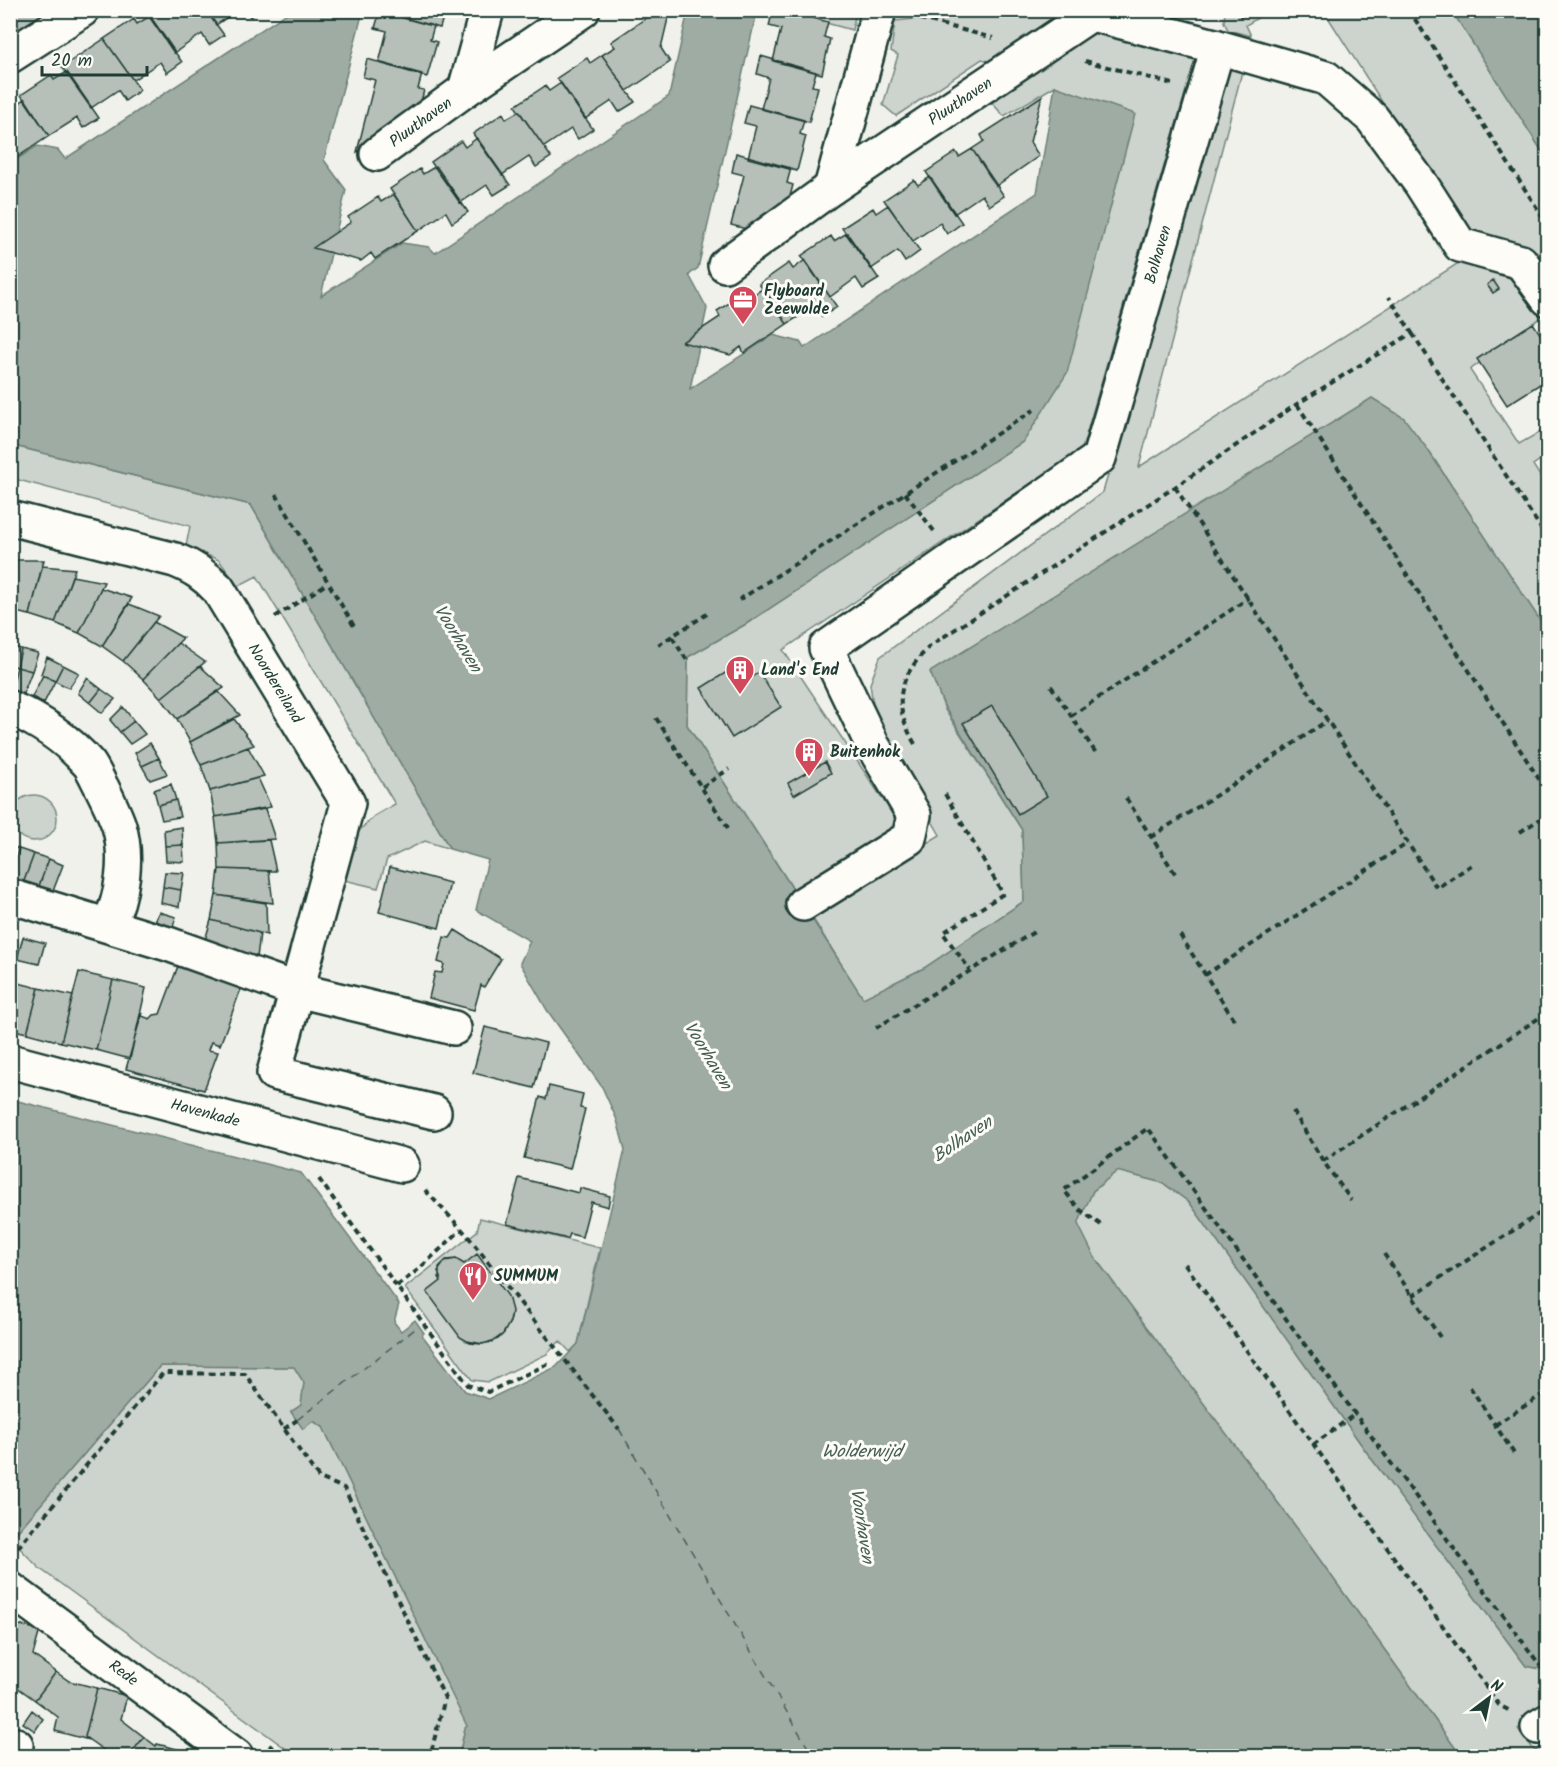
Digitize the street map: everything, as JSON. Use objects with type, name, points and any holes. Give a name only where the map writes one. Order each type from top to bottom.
[{"type":"street","points":[[10,56],[82,10]]},
{"type":"street","name":"Pluuthaven","points":[[465,90],[487,10]]},
{"type":"street","name":"Pluuthaven","points":[[377,154],[465,90],[583,10]]},
{"type":"street","points":[[831,188],[879,10]]},
{"type":"street","name":"Pluuthaven","points":[[725,265],[831,188],[1084,12],[1218,47]]},
{"type":"street","points":[[1218,47],[1326,78],[1372,118],[1421,184],[1460,245],[1521,262],[1548,298]]},
{"type":"street","name":"Bolhaven","points":[[803,904],[909,838],[914,815],[873,746],[826,648],[1099,458],[1218,47]]},
{"type":"street","name":"Noordereiland","points":[[10,518],[191,566],[206,575],[225,599],[348,803],[274,1073],[434,1112]]},
{"type":"street","points":[[10,708],[42,724],[90,765],[106,796],[119,827],[123,859],[116,911],[108,925]]},
{"type":"street","points":[[10,896],[168,944],[297,990],[454,1028]]},
{"type":"street","name":"Havenkade","points":[[10,1061],[402,1165]]},
{"type":"street","name":"Rede","points":[[10,1589],[236,1756]]},
{"type":"path","points":[[1409,10],[1548,225]]},
{"type":"path","points":[[1389,297],[1548,538]]},
{"type":"path","points":[[920,752],[908,732],[901,712],[902,684],[913,663],[931,645],[1175,487],[1297,404],[1412,333]]},
{"type":"path","points":[[1297,404],[1548,793]]},
{"type":"path","points":[[739,600],[1034,410]]},
{"type":"path","points":[[1175,487],[1437,888],[1473,864]]},
{"type":"path","points":[[905,493],[956,558]]},
{"type":"path","points":[[276,494],[355,628]]},
{"type":"path","points":[[274,617],[328,583]]},
{"type":"path","points":[[1071,716],[1249,598]]},
{"type":"path","points":[[658,645],[707,614]]},
{"type":"path","points":[[672,637],[688,662]]},
{"type":"path","points":[[1051,686],[1096,753]]},
{"type":"path","points":[[656,718],[730,831]]},
{"type":"path","points":[[1151,837],[1328,720]]},
{"type":"path","points":[[702,787],[729,770]]},
{"type":"path","points":[[943,792],[1003,894],[943,933],[970,970]]},
{"type":"path","points":[[1126,798],[1176,875]]},
{"type":"path","points":[[1520,832],[1548,814]]},
{"type":"path","points":[[1205,975],[1408,843]]},
{"type":"path","points":[[876,1028],[1034,933]]},
{"type":"path","points":[[1180,935],[1236,1023]]},
{"type":"path","points":[[1323,1161],[1548,1012]]},
{"type":"path","points":[[1293,1111],[1323,1161],[1351,1200]]},
{"type":"path","points":[[1101,1225],[1079,1209],[1064,1190],[1148,1128],[1542,1668]]},
{"type":"path","points":[[402,1165],[461,1230],[619,1429]]},
{"type":"path","points":[[312,1170],[397,1286],[421,1324],[468,1385],[488,1392],[548,1364]]},
{"type":"path","points":[[1412,1296],[1548,1208]]},
{"type":"path","points":[[397,1286],[461,1230]]},
{"type":"path","points":[[1384,1254],[1440,1337]]},
{"type":"path","points":[[1185,1264],[1499,1705],[1543,1724]]},
{"type":"path","points":[[10,1549],[14,1552],[163,1373],[245,1374],[319,1478],[344,1488],[445,1698],[430,1756]]},
{"type":"path","points":[[1470,1387],[1515,1455]]},
{"type":"path","points":[[1495,1425],[1548,1391]]},
{"type":"path","points":[[1313,1445],[1355,1414]]},
{"type":"path","points":[[284,1429],[297,1420]]},
{"type":"shaded area","points":[[1044,10],[1068,16],[999,64],[982,59],[896,116],[883,105],[898,55],[891,51],[895,21],[914,19],[916,11]]},
{"type":"shaded area","points":[[1225,10],[1269,11],[1246,25],[1251,36],[1228,30],[1224,22]]},
{"type":"shaded area","points":[[782,11],[856,11],[852,30]]},
{"type":"shaded area","points":[[1324,11],[1452,11],[1547,159],[1547,281],[1463,229]]},
{"type":"shaded area","points":[[1094,22],[1193,51],[1195,59],[1082,449],[783,650],[898,822],[895,834],[795,892],[687,725],[688,657],[746,624],[1024,441],[1055,86],[1004,116],[992,103]]},
{"type":"shaded area","points":[[1231,61],[1243,68],[1139,467],[1463,260],[1503,270],[1543,316],[1470,370],[1519,444],[1547,428],[1547,455],[1533,465],[1547,487],[1547,631],[1428,450],[931,672],[945,710],[1022,830],[1024,901],[924,968],[863,999],[810,914],[940,835],[876,724],[870,684],[880,657],[1103,492]]},
{"type":"shaded area","points":[[10,445],[251,505],[450,849],[425,841],[387,859],[378,888],[344,880],[356,834],[374,816],[395,804],[257,576],[238,586],[219,560],[186,546],[190,526],[11,478]]},
{"type":"shaded area","points":[[34,795],[50,802],[57,818],[50,834],[34,841],[18,834],[11,818],[18,802]]},
{"type":"shaded area","points":[[1117,1171],[1163,1183],[1190,1203],[1368,1454],[1526,1666],[1547,1670],[1547,1706],[1518,1729],[1535,1751],[1547,1742],[1547,1756],[1461,1756],[1299,1531],[1095,1258],[1077,1224],[1093,1191]]},
{"type":"shaded area","points":[[480,1218],[600,1248],[578,1344],[570,1352],[560,1341],[547,1354],[489,1382],[472,1380],[405,1288],[477,1231]]},
{"type":"shaded area","points":[[160,1366],[295,1367],[304,1383],[301,1405],[291,1412],[303,1428],[313,1421],[323,1427],[468,1727],[465,1728],[459,1756],[296,1756],[39,1568],[11,1539]]},
{"type":"water","name":"Wolderwijd","points":[[290,11],[363,11],[324,160],[346,190],[321,296],[402,243],[429,247],[435,253],[669,96],[688,11],[757,11],[698,268],[689,275],[707,308],[690,389],[773,335],[800,342],[804,348],[1037,193],[1055,86],[1135,114],[1067,373],[1024,441],[746,624],[688,657],[687,725],[863,998],[924,968],[1024,901],[1022,830],[945,708],[930,672],[1372,398],[1404,418],[1428,450],[1547,631],[1547,1670],[1526,1666],[1368,1454],[1190,1203],[1163,1183],[1117,1171],[1093,1191],[1078,1224],[1095,1258],[1299,1531],[1461,1756],[459,1756],[467,1726],[323,1427],[313,1421],[303,1429],[291,1412],[301,1405],[304,1383],[294,1367],[160,1366],[11,1539],[10,1099],[301,1173],[399,1304],[394,1322],[401,1331],[415,1320],[424,1333],[422,1335],[465,1391],[489,1399],[556,1367],[578,1344],[625,1150],[617,1120],[602,1087],[547,1010],[520,963],[530,941],[476,910],[488,860],[450,849],[251,505],[11,445],[11,163],[37,146],[58,150],[65,159]]},
{"type":"water","points":[[1452,11],[1547,11],[1547,159]]},
{"type":"building","points":[[10,10],[51,10],[10,41]]},
{"type":"building","points":[[148,10],[206,10],[224,35],[209,45],[202,34],[174,53],[146,12]]},
{"type":"building","points":[[206,10],[238,10],[216,25]]},
{"type":"building","points":[[246,10],[261,10],[250,17]]},
{"type":"building","points":[[393,10],[445,10],[440,28],[392,15]]},
{"type":"building","points":[[658,10],[670,10],[661,48],[670,62],[627,91],[602,55],[615,47],[611,42]]},
{"type":"building","points":[[773,10],[783,10],[828,22],[824,37],[830,39],[822,74],[773,61],[781,29],[769,26]]},
{"type":"building","points":[[380,11],[434,26],[430,40],[437,42],[427,77],[379,63],[387,31],[375,28]]},
{"type":"building","points":[[150,16],[182,62],[167,73],[160,62],[133,80],[104,39],[134,19],[137,24]]},
{"type":"building","points":[[104,39],[140,90],[125,101],[118,90],[91,108],[62,67]]},
{"type":"building","points":[[602,55],[635,102],[619,112],[612,101],[585,119],[557,78],[587,58],[590,63]]},
{"type":"building","points":[[761,56],[816,72],[812,86],[818,87],[809,122],[761,109],[769,78],[757,74]]},
{"type":"building","points":[[367,59],[422,74],[418,89],[424,90],[419,110],[357,152],[375,80],[363,77]]},
{"type":"building","points":[[67,72],[99,118],[83,128],[77,118],[49,136],[21,95],[51,75],[54,80]]},
{"type":"building","points":[[561,83],[593,129],[578,139],[571,129],[544,147],[515,106],[545,86],[549,91]]},
{"type":"building","points":[[1042,96],[1030,142],[1039,156],[996,186],[972,149],[984,141],[981,135]]},
{"type":"building","points":[[25,99],[49,136],[10,162],[10,105],[12,108]]},
{"type":"building","points":[[749,105],[804,120],[800,134],[806,136],[797,171],[748,158],[756,126],[744,123]]},
{"type":"building","points":[[519,111],[551,157],[536,167],[529,157],[502,175],[473,134],[503,113],[506,119]]},
{"type":"building","points":[[477,138],[510,185],[494,195],[487,185],[460,203],[431,162],[461,141],[465,147]]},
{"type":"building","points":[[972,149],[1004,196],[989,206],[982,195],[954,214],[926,172],[956,152],[959,157]]},
{"type":"building","points":[[736,153],[791,168],[787,183],[793,185],[788,204],[750,230],[731,225],[744,175],[732,172]]},
{"type":"building","points":[[436,166],[468,212],[452,223],[446,212],[418,231],[390,189],[420,169],[423,174]]},
{"type":"building","points":[[930,177],[962,223],[947,234],[940,223],[913,241],[884,200],[914,180],[918,185]]},
{"type":"building","points":[[394,194],[418,231],[375,259],[371,253],[361,261],[313,248],[351,222],[348,217],[378,197],[381,202]]},
{"type":"building","points":[[888,205],[920,251],[905,262],[898,251],[871,269],[842,228],[873,208],[876,213]]},
{"type":"building","points":[[847,233],[879,279],[863,289],[856,278],[830,297],[801,256],[831,236],[834,241]]},
{"type":"building","points":[[805,260],[837,307],[822,317],[815,306],[787,324],[759,284],[789,263],[793,269]]},
{"type":"building","points":[[1493,280],[1499,289],[1493,293],[1487,285]]},
{"type":"building","points":[[764,288],[787,324],[744,353],[741,347],[730,355],[682,342],[720,317],[717,311],[747,291],[751,296]]},
{"type":"building","points":[[1533,323],[1548,346],[1548,379],[1507,405],[1477,359]]},
{"type":"building","points":[[10,560],[44,560],[30,615],[10,611]]},
{"type":"building","points":[[42,566],[75,569],[55,623],[30,615]]},
{"type":"building","points":[[72,576],[104,582],[79,633],[55,623]]},
{"type":"building","points":[[101,588],[132,598],[102,646],[79,633]]},
{"type":"building","points":[[129,604],[159,616],[123,661],[102,646]]},
{"type":"building","points":[[154,622],[183,638],[143,679],[123,661]]},
{"type":"building","points":[[178,643],[205,662],[161,698],[143,679]]},
{"type":"building","points":[[10,646],[21,649],[17,667],[10,665]]},
{"type":"building","points":[[21,649],[38,653],[32,671],[17,667]]},
{"type":"building","points":[[47,657],[63,665],[55,681],[41,674]]},
{"type":"building","name":"Land's End","points":[[743,662],[752,677],[759,672],[781,707],[732,738],[701,688]]},
{"type":"building","points":[[63,665],[79,673],[69,688],[55,681]]},
{"type":"building","points":[[200,666],[224,688],[177,719],[161,698]]},
{"type":"building","points":[[17,667],[32,671],[23,694],[11,690]]},
{"type":"building","points":[[43,675],[55,681],[44,703],[32,697]]},
{"type":"building","points":[[87,678],[101,689],[90,703],[78,693]]},
{"type":"building","points":[[101,689],[115,699],[102,713],[90,703]]},
{"type":"building","points":[[218,691],[240,715],[190,742],[177,719]]},
{"type":"building","points":[[992,706],[1047,796],[1018,814],[963,723]]},
{"type":"building","points":[[123,707],[134,721],[120,732],[110,720]]},
{"type":"building","points":[[234,719],[254,745],[201,765],[190,742]]},
{"type":"building","points":[[134,721],[145,734],[130,744],[120,732]]},
{"type":"building","points":[[150,743],[159,758],[142,766],[135,753]]},
{"type":"building","points":[[248,747],[264,776],[210,791],[201,765]]},
{"type":"building","points":[[159,758],[167,774],[150,780],[142,766]]},
{"type":"building","name":"Buitenhok","points":[[825,762],[831,773],[794,795],[788,783]]},
{"type":"building","points":[[258,778],[271,807],[215,817],[210,791]]},
{"type":"building","points":[[171,784],[176,800],[158,805],[154,790]]},
{"type":"building","points":[[176,800],[180,817],[162,820],[158,805]]},
{"type":"building","points":[[265,809],[275,839],[218,843],[215,817]]},
{"type":"building","points":[[182,827],[183,845],[165,846],[164,830]]},
{"type":"building","points":[[269,840],[276,871],[219,869],[218,843]]},
{"type":"building","points":[[10,845],[19,849],[10,872]]},
{"type":"building","points":[[183,845],[184,862],[166,861],[165,846]]},
{"type":"building","points":[[19,849],[34,854],[21,889],[10,885],[10,872]]},
{"type":"building","points":[[34,854],[49,859],[36,894],[21,889]]},
{"type":"building","points":[[49,859],[63,865],[50,899],[36,894]]},
{"type":"building","points":[[390,867],[450,883],[439,928],[379,912]]},
{"type":"building","points":[[219,869],[269,871],[273,903],[216,895]]},
{"type":"building","points":[[165,872],[184,873],[181,890],[163,887]]},
{"type":"building","points":[[163,887],[181,890],[179,907],[161,903]]},
{"type":"building","points":[[216,895],[266,903],[267,935],[211,920]]},
{"type":"building","points":[[159,912],[176,917],[171,933],[153,927]]},
{"type":"building","points":[[211,920],[260,933],[256,966],[203,947]]},
{"type":"building","points":[[10,923],[17,925],[11,949],[10,949]]},
{"type":"building","points":[[455,930],[501,959],[484,987],[481,985],[474,1010],[429,998],[435,972],[442,973],[444,964],[438,962],[444,937],[450,938]]},
{"type":"building","points":[[23,937],[45,943],[39,964],[17,959]]},
{"type":"building","points":[[181,958],[244,981],[220,1045],[211,1042],[208,1050],[218,1052],[204,1090],[126,1069],[142,1013],[142,1016],[150,1019],[160,1014]]},
{"type":"building","points":[[79,972],[113,980],[96,1050],[61,1042]]},
{"type":"building","points":[[113,980],[146,988],[130,1059],[96,1050]]},
{"type":"building","points":[[10,981],[39,988],[27,1033],[10,1029]]},
{"type":"building","points":[[39,988],[73,996],[61,1042],[27,1033]]},
{"type":"building","points":[[485,1027],[546,1043],[534,1088],[473,1073]]},
{"type":"building","points":[[549,1086],[583,1094],[580,1108],[585,1109],[570,1169],[524,1158],[540,1097],[546,1099]]},
{"type":"building","points":[[519,1178],[579,1193],[580,1188],[610,1196],[608,1207],[591,1202],[582,1237],[570,1234],[568,1239],[507,1224]]},
{"type":"building","points":[[477,1254],[508,1296],[512,1311],[504,1333],[498,1339],[483,1344],[460,1337],[427,1292],[441,1281],[439,1267],[446,1260],[456,1259],[464,1264]]},
{"type":"building","points":[[477,1254],[508,1296],[512,1311],[510,1322],[503,1334],[492,1342],[481,1344],[470,1343],[460,1337],[427,1292],[441,1281],[438,1271],[445,1261],[456,1259],[464,1264]]},
{"type":"building","points":[[10,1623],[40,1630],[33,1655],[56,1672],[35,1700],[10,1682]]},
{"type":"building","points":[[56,1672],[69,1681],[97,1688],[85,1737],[89,1740],[55,1731],[58,1717],[35,1700]]},
{"type":"building","points":[[97,1688],[127,1696],[121,1719],[144,1737],[129,1756],[112,1756],[85,1737]]},
{"type":"building","points":[[32,1710],[43,1719],[35,1731],[23,1723]]},
{"type":"building","points":[[144,1737],[156,1746],[157,1744],[204,1756],[129,1756]]},
{"type":"ferry route","points":[[297,1420],[419,1326]]},
{"type":"ferry route","points":[[619,1429],[813,1756]]},
{"type":"place","name":"Flyboard Zeewolde","points":[[743,326]]},
{"type":"place","name":"Land's End","points":[[740,696]]},
{"type":"place","name":"Buitenhok","points":[[809,778]]},
{"type":"place","name":"SUMMUM","points":[[473,1302]]},
{"type":"water label","name":"Voorhaven","points":[[457,639]]},
{"type":"water label","name":"Voorhaven","points":[[707,1056]]},
{"type":"water label","name":"Voorhaven","points":[[861,1526]]}]
